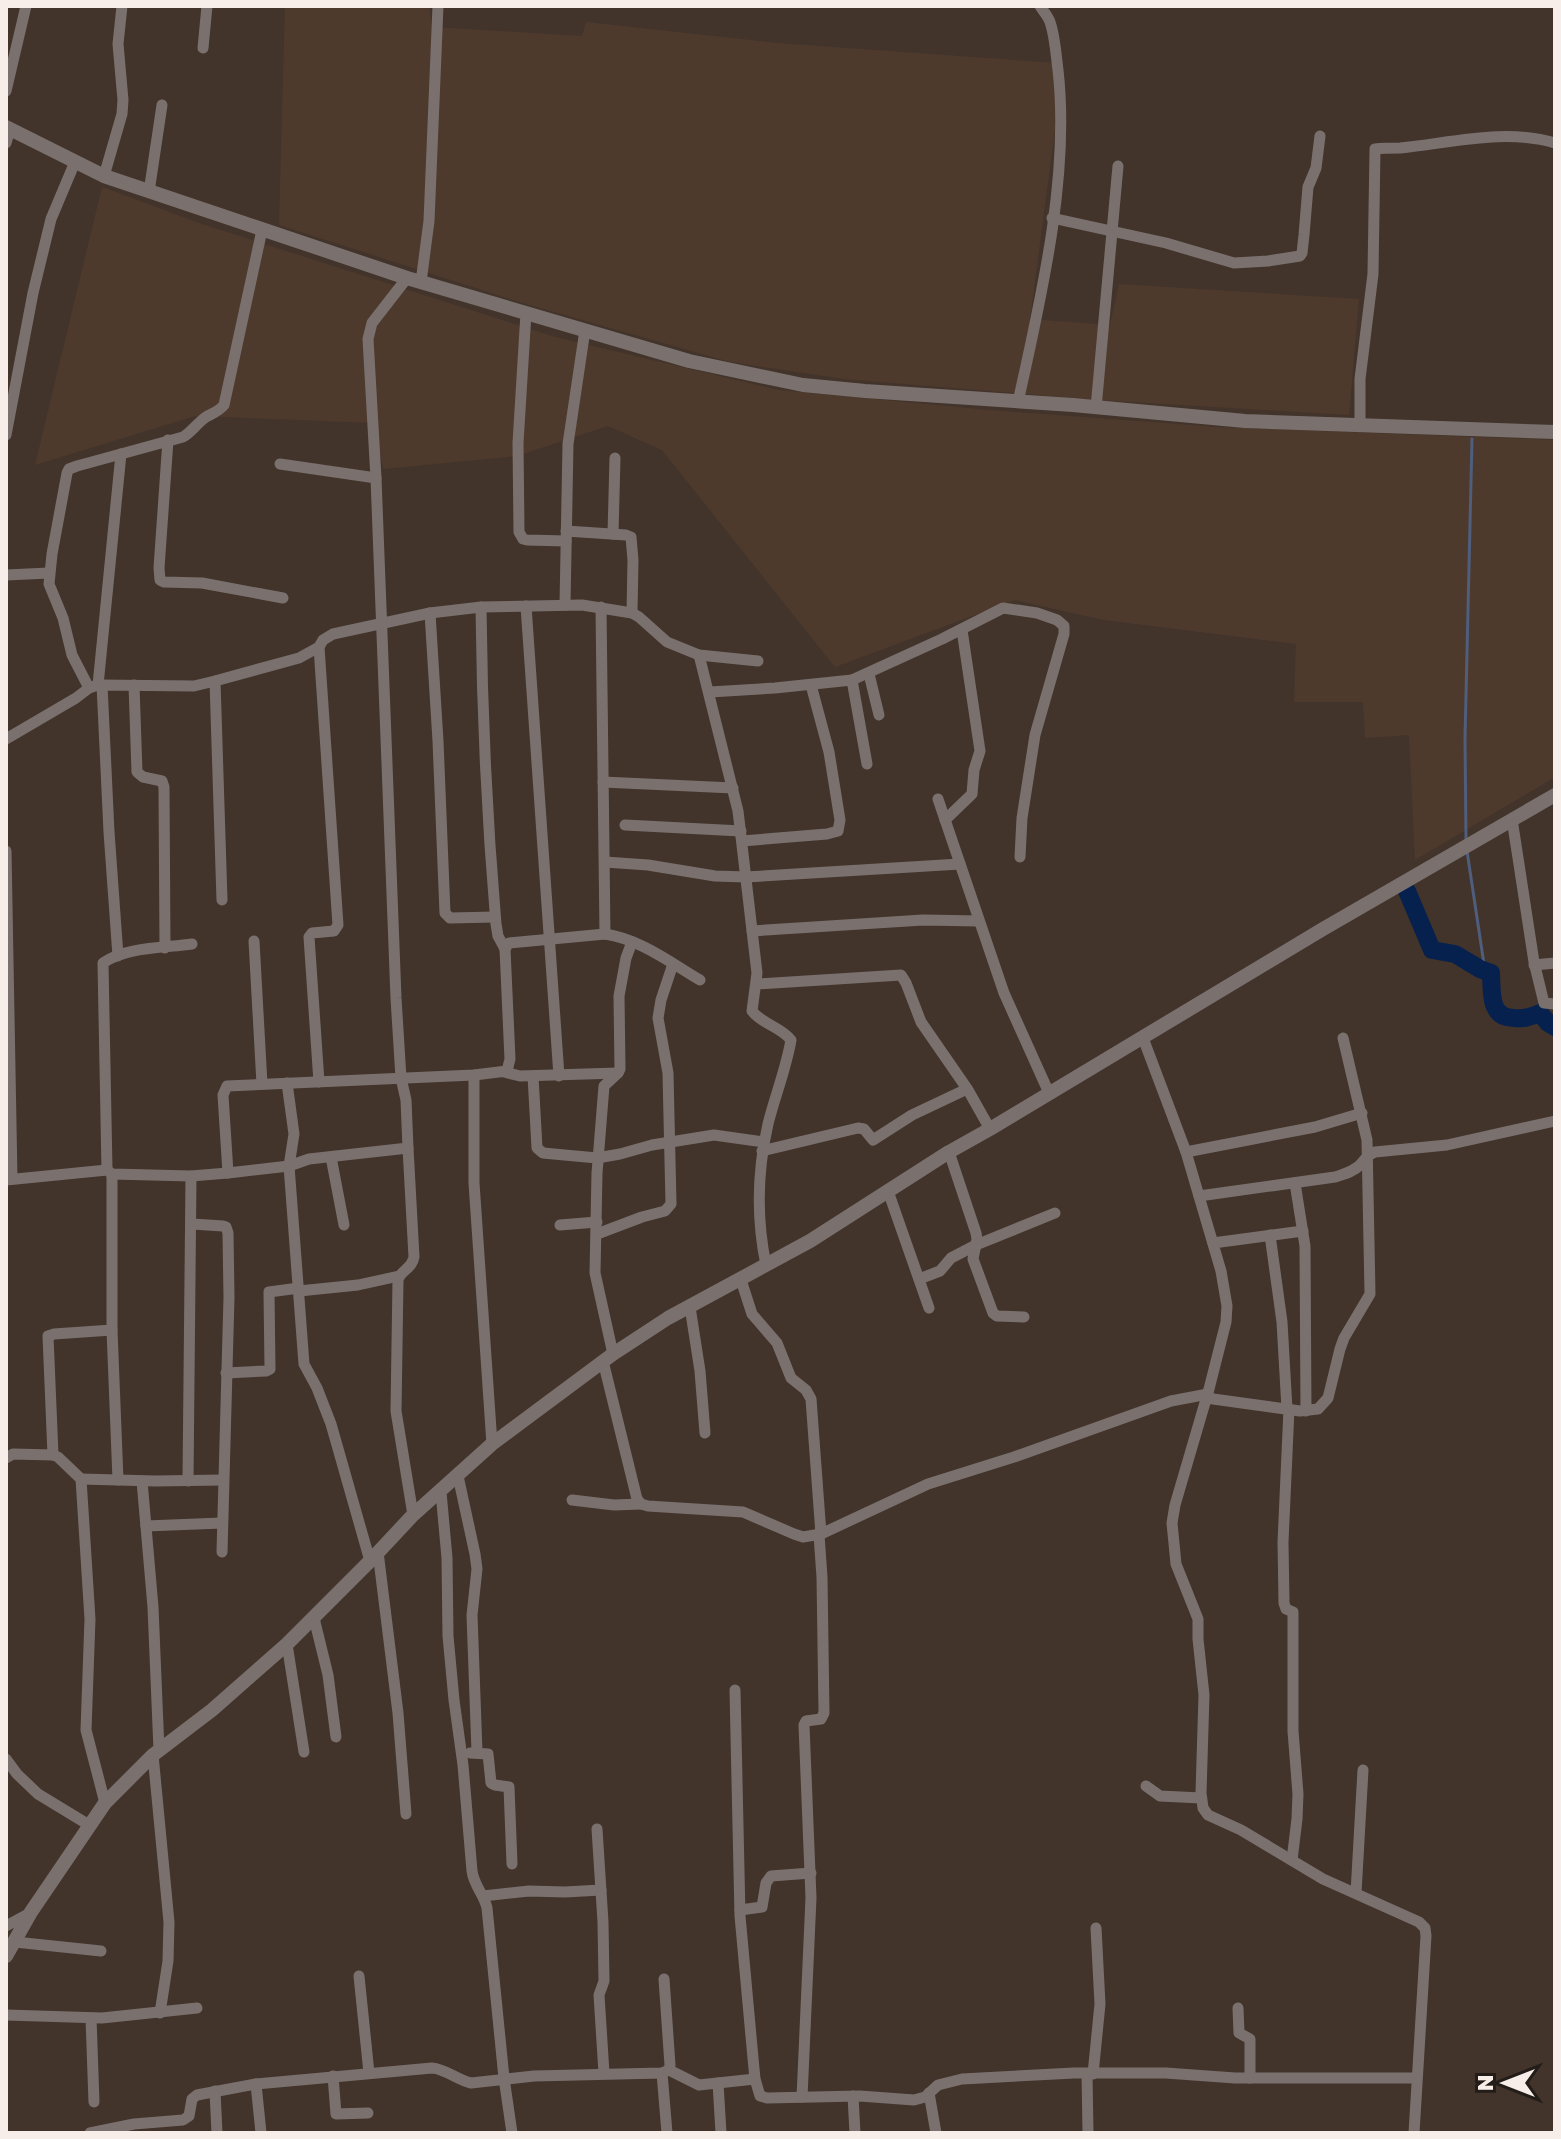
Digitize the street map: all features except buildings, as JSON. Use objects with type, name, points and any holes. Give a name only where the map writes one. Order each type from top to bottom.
[{"type":"street","points":[[6,91],[26,6]]},
{"type":"street","points":[[104,176],[122,114],[118,44],[122,6]]},
{"type":"street","points":[[203,48],[207,6]]},
{"type":"street","points":[[226,1373],[270,1369],[270,1291],[358,1285],[399,1276],[411,1266],[414,1257],[392,919],[368,339],[372,323],[414,280],[429,221],[438,6]]},
{"type":"street","points":[[1018,402],[1046,274],[1060,140],[1060,99],[1052,34],[1050,21],[1040,6]]},
{"type":"street","points":[[149,192],[162,105]]},
{"type":"street","points":[[7,133],[104,176],[414,280],[689,361],[803,385],[1245,421],[1555,432]]},
{"type":"street","points":[[1052,218],[1166,243],[1234,263],[1300,256],[1308,187],[1316,168],[1320,136]]},
{"type":"street","points":[[1360,425],[1360,379],[1373,274],[1375,149],[1503,137],[1537,138],[1555,143]]},
{"type":"street","points":[[6,435],[47,234],[75,162]]},
{"type":"street","points":[[1096,408],[1118,166]]},
{"type":"street","points":[[96,686],[72,655],[63,618],[49,584],[66,476],[69,469],[188,434],[202,419],[220,411],[224,405],[262,230]]},
{"type":"street","points":[[526,313],[518,443],[519,532],[527,540],[629,535],[633,560],[632,613]]},
{"type":"street","points":[[565,605],[568,444],[585,330]]},
{"type":"street","points":[[168,440],[160,580],[202,583],[283,598]]},
{"type":"street","points":[[118,956],[96,686],[121,454]]},
{"type":"street","points":[[613,534],[615,458]]},
{"type":"street","points":[[280,464],[376,478]]},
{"type":"street","points":[[6,575],[49,573]]},
{"type":"street","points":[[6,739],[96,686],[194,686],[299,658],[319,647],[323,640],[333,634],[430,613],[481,607],[565,605],[632,613],[667,642],[699,655],[758,661]]},
{"type":"street","points":[[526,606],[559,1076]]},
{"type":"street","points":[[481,607],[482,713],[495,917],[498,936],[505,949],[510,1067],[504,1072]]},
{"type":"street","points":[[601,607],[605,934]]},
{"type":"street","points":[[710,692],[852,680],[1003,608],[1037,613],[1057,620],[1064,626],[1062,645],[1035,735],[1022,818],[1020,857]]},
{"type":"street","points":[[430,613],[445,913],[450,918],[495,917]]},
{"type":"street","points":[[945,820],[972,794],[974,770],[980,751],[962,630]]},
{"type":"street","points":[[319,647],[338,925],[334,931],[312,933],[309,937],[319,1082]]},
{"type":"street","points":[[699,655],[733,788],[741,836],[757,984],[752,1007],[754,1015],[791,1040],[763,1146],[758,1217],[766,1265]]},
{"type":"street","points":[[869,674],[879,715]]},
{"type":"street","points":[[852,680],[867,764]]},
{"type":"street","points":[[215,681],[222,900]]},
{"type":"street","points":[[134,685],[137,772],[143,777],[162,781],[164,787],[165,948]]},
{"type":"street","points":[[625,825],[741,836],[827,834],[838,831],[840,820],[829,752],[811,685]]},
{"type":"street","points":[[603,782],[733,788]]},
{"type":"street","points":[[6,1956],[31,1912],[105,1803],[156,1753],[212,1710],[287,1644],[413,1515],[492,1444],[608,1358],[668,1318],[810,1241],[949,1152],[1555,795]]},
{"type":"street","points":[[938,799],[1004,993],[1049,1093]]},
{"type":"street","points":[[1512,819],[1534,965],[1543,1002],[1555,1004]]},
{"type":"street","points":[[6,851],[9,1179],[110,1172],[191,1176],[289,1166],[309,1159],[408,1148]]},
{"type":"street","points":[[605,862],[746,877],[960,864]]},
{"type":"street","points":[[752,931],[923,920],[979,921]]},
{"type":"street","points":[[505,949],[509,943],[605,934],[632,942],[700,980]]},
{"type":"street","points":[[254,941],[262,1084]]},
{"type":"street","points":[[632,942],[619,996],[618,1073],[604,1086],[597,1158],[595,1273],[608,1358],[637,1499],[641,1504]]},
{"type":"street","points":[[118,1480],[102,967],[105,961],[118,956],[192,944]]},
{"type":"street","points":[[1534,965],[1555,963]]},
{"type":"street","points":[[560,1225],[597,1228],[669,1208],[672,1200],[668,1073],[658,1018],[673,964]]},
{"type":"street","points":[[757,984],[901,975],[921,1022],[990,1129]]},
{"type":"street","points":[[1143,1038],[1186,1152],[1221,1271],[1227,1306],[1226,1322],[1172,1523],[1176,1564],[1198,1619],[1204,1695],[1203,1808],[1208,1815],[1241,1830],[1323,1879],[1419,1922],[1426,1931],[1414,2133]]},
{"type":"street","points":[[572,1500],[743,1512],[803,1537],[820,1534],[928,1484],[1171,1401],[1207,1396],[1288,1409],[1318,1409],[1328,1398],[1340,1349],[1370,1294],[1367,1140],[1343,1038]]},
{"type":"street","points":[[228,1173],[225,1089],[232,1085],[504,1072],[520,1076],[618,1073]]},
{"type":"street","points":[[474,1075],[474,1183],[492,1444]]},
{"type":"street","points":[[533,1076],[539,1151],[597,1158],[714,1135],[763,1146],[858,1128],[864,1129],[873,1140],[912,1115],[967,1089]]},
{"type":"street","points":[[287,1083],[294,1134],[289,1166],[304,1364],[331,1424],[374,1557],[398,1713],[406,1814]]},
{"type":"street","points":[[1186,1152],[1315,1127],[1362,1113]]},
{"type":"street","points":[[1199,1196],[1335,1177],[1349,1173],[1367,1155],[1375,1152],[1447,1145],[1555,1121]]},
{"type":"street","points":[[949,1152],[976,1233],[973,1259],[993,1313],[997,1316],[1024,1317]]},
{"type":"street","points":[[331,1157],[344,1225]]},
{"type":"street","points":[[188,1481],[191,1176]]},
{"type":"street","points":[[1295,1183],[1305,1246],[1306,1411]]},
{"type":"street","points":[[888,1191],[929,1308]]},
{"type":"street","points":[[919,1279],[940,1271],[951,1258],[976,1245],[1055,1213]]},
{"type":"street","points":[[192,1224],[223,1226],[227,1229],[229,1297],[222,1552]]},
{"type":"street","points":[[1213,1243],[1303,1231]]},
{"type":"street","points":[[1270,1235],[1282,1322],[1288,1409],[1284,1603],[1286,1609],[1293,1612],[1293,1731],[1298,1810],[1292,1860]]},
{"type":"street","points":[[399,1276],[396,1411],[413,1515]]},
{"type":"street","points":[[741,1280],[752,1314],[777,1343],[791,1378],[806,1390],[811,1399],[822,1577],[824,1713],[821,1719],[806,1721],[804,1725],[811,1873],[802,2097]]},
{"type":"street","points":[[690,1307],[705,1433]]},
{"type":"street","points":[[53,1455],[48,1336],[112,1330]]},
{"type":"street","points":[[6,1458],[13,1454],[53,1455],[81,1479],[223,1480]]},
{"type":"street","points":[[458,1476],[477,1569],[472,1615],[477,1752]]},
{"type":"street","points":[[81,1479],[90,1619],[86,1730],[105,1803]]},
{"type":"street","points":[[142,1481],[153,1607],[156,1753],[169,1922],[168,1961],[160,2013]]},
{"type":"street","points":[[441,1492],[447,1558],[448,1636],[472,1871],[487,1908],[512,2133]]},
{"type":"street","points":[[146,1526],[222,1523]]},
{"type":"street","points":[[314,1618],[328,1675],[336,1737]]},
{"type":"street","points":[[287,1644],[304,1752]]},
{"type":"street","points":[[735,1690],[740,1910],[755,2079],[758,2093],[763,2097],[853,2096],[914,2100],[938,2085],[962,2079],[1090,2074],[1416,2078]]},
{"type":"street","points":[[461,1753],[488,1754],[491,1783],[509,1787],[512,1864]]},
{"type":"street","points":[[6,1759],[38,1794],[89,1825]]},
{"type":"street","points":[[1356,1893],[1363,1770]]},
{"type":"street","points":[[1146,1786],[1160,1796],[1201,1798]]},
{"type":"street","points":[[597,1829],[604,1974],[599,1995],[604,2073]]},
{"type":"street","points":[[740,1910],[762,1907],[766,1883],[771,1876],[811,1873]]},
{"type":"street","points":[[483,1896],[518,1891],[601,1890]]},
{"type":"street","points":[[6,1926],[31,1912]]},
{"type":"street","points":[[1088,2133],[1090,2074],[1100,2004],[1096,1928]]},
{"type":"street","points":[[15,1942],[101,1951]]},
{"type":"street","points":[[359,1976],[369,2073]]},
{"type":"street","points":[[664,1979],[667,2133]]},
{"type":"street","points":[[6,2015],[91,2018],[197,2008]]},
{"type":"street","points":[[1238,2008],[1239,2033],[1250,2039],[1250,2078]]},
{"type":"street","points":[[91,2018],[94,2102]]},
{"type":"street","points":[[94,2133],[187,2119],[194,2096],[215,2091],[369,2073],[440,2068],[461,2081],[471,2083],[504,2078],[665,2071],[695,2084],[755,2079]]},
{"type":"street","points":[[333,2076],[336,2114],[368,2113]]},
{"type":"street","points":[[718,2083],[721,2133]]},
{"type":"street","points":[[256,2084],[261,2133]]},
{"type":"street","points":[[215,2091],[217,2133]]},
{"type":"street","points":[[929,2093],[936,2133]]},
{"type":"street","points":[[853,2096],[855,2133]]},
{"type":"shaded area","points":[[285,6],[429,6],[432,27],[582,36],[586,22],[777,43],[1056,63],[1055,129],[1030,319],[1110,325],[1119,284],[1359,299],[1349,415],[1099,400],[844,379],[730,362],[526,304],[279,225]]},
{"type":"shaded area","points":[[102,187],[202,224],[555,337],[779,390],[1217,427],[1555,440],[1555,777],[1415,860],[1409,735],[1365,738],[1363,702],[1294,702],[1296,644],[1104,620],[1015,600],[835,667],[662,450],[608,426],[517,456],[383,469],[375,423],[195,416],[35,465]]},
{"type":"waterway","points":[[1466,839],[1465,738],[1472,439]]},
{"type":"waterway","points":[[1467,851],[1485,971]]},
{"type":"waterway","points":[[1407,891],[1432,950],[1455,954],[1491,973],[1492,996],[1500,1014],[1521,1018],[1540,1013],[1555,1027]]}]
